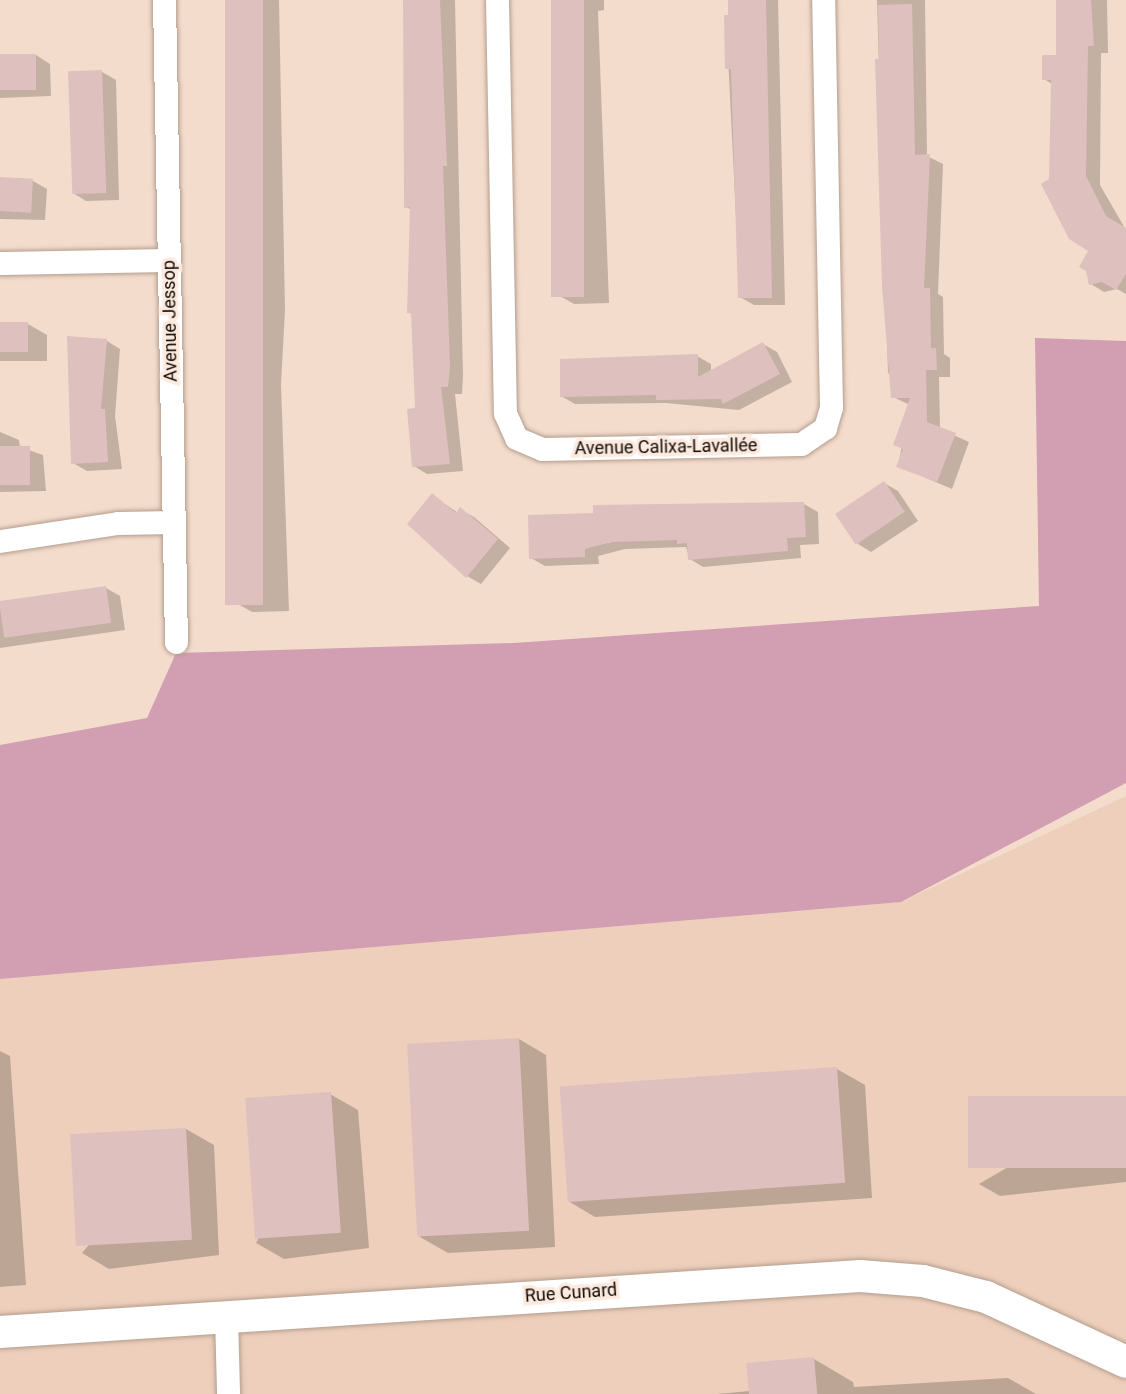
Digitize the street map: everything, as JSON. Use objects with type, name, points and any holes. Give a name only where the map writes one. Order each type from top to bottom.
[{"type":"street","name":"Avenue Jessop","points":[[164,0],[176,642]]},
{"type":"street","name":"Avenue Calixa-Lavallée","points":[[497,0],[505,413],[516,438],[542,449],[802,444],[825,428],[831,407],[823,0]]},
{"type":"street","points":[[0,262],[169,260]]},
{"type":"street","points":[[0,541],[118,523],[174,522]]},
{"type":"street","name":"Rue Cunard","points":[[0,1332],[828,1276],[892,1277],[986,1297],[1126,1363]]},
{"type":"street","points":[[226,1315],[228,1394]]},
{"type":"shaded area","points":[[1035,338],[1126,341],[1126,783],[901,902],[0,979],[0,745],[147,718],[176,653],[514,643],[1039,606]]},
{"type":"shaded area","points":[[1126,796],[1126,1394],[0,1394],[0,979],[901,902]]},
{"type":"building","points":[[225,0],[263,0],[263,605],[225,605]]},
{"type":"building","points":[[403,0],[440,0],[447,166],[443,166],[450,367],[448,387],[441,387],[450,464],[412,467],[407,409],[415,408],[411,313],[407,313],[410,207],[404,208]]},
{"type":"building","points":[[551,0],[584,0],[584,297],[551,297]]},
{"type":"building","points":[[728,0],[766,0],[772,298],[738,298],[731,69],[725,69],[724,15],[728,15]]},
{"type":"building","points":[[1056,0],[1091,0],[1094,46],[1088,46],[1086,176],[1106,216],[1126,228],[1126,274],[1116,290],[1102,282],[1089,285],[1086,271],[1079,267],[1088,251],[1069,239],[1041,184],[1049,179],[1051,80],[1042,80],[1042,55],[1056,55]]},
{"type":"building","points":[[912,4],[915,155],[930,154],[924,288],[930,288],[931,348],[936,348],[937,370],[926,370],[927,422],[956,433],[937,482],[896,467],[903,449],[893,445],[910,398],[891,398],[882,286],[875,59],[879,59],[878,5]]},
{"type":"building","points":[[0,54],[36,54],[36,90],[0,90]]},
{"type":"building","points":[[102,70],[106,193],[72,194],[68,71]]},
{"type":"building","points":[[0,177],[33,179],[31,213],[0,211]]},
{"type":"building","points":[[0,322],[28,322],[28,352],[0,352]]},
{"type":"building","points":[[67,336],[107,339],[101,409],[105,409],[108,462],[71,464]]},
{"type":"building","points":[[763,342],[780,374],[723,404],[721,399],[656,400],[656,395],[560,397],[560,359],[698,354],[698,377]]},
{"type":"building","points":[[0,446],[30,446],[30,485],[0,485]]},
{"type":"building","points":[[884,481],[905,512],[856,545],[835,514]]},
{"type":"building","points":[[432,493],[456,513],[460,507],[498,539],[466,578],[407,524]]},
{"type":"building","points":[[804,502],[806,537],[787,538],[788,551],[688,560],[687,543],[677,544],[677,540],[611,542],[585,549],[585,557],[529,559],[528,515],[593,513],[593,505]]},
{"type":"building","points":[[106,586],[111,623],[4,638],[0,601]]},
{"type":"building","points":[[519,1038],[529,1231],[417,1237],[407,1044]]},
{"type":"building","points":[[837,1067],[845,1183],[568,1202],[560,1086]]},
{"type":"building","points":[[331,1092],[341,1233],[255,1239],[245,1098]]},
{"type":"building","points":[[968,1096],[1126,1096],[1126,1168],[968,1168]]},
{"type":"building","points":[[186,1128],[192,1240],[76,1246],[70,1134]]},
{"type":"building","points":[[814,1357],[817,1394],[749,1394],[746,1363]]}]
